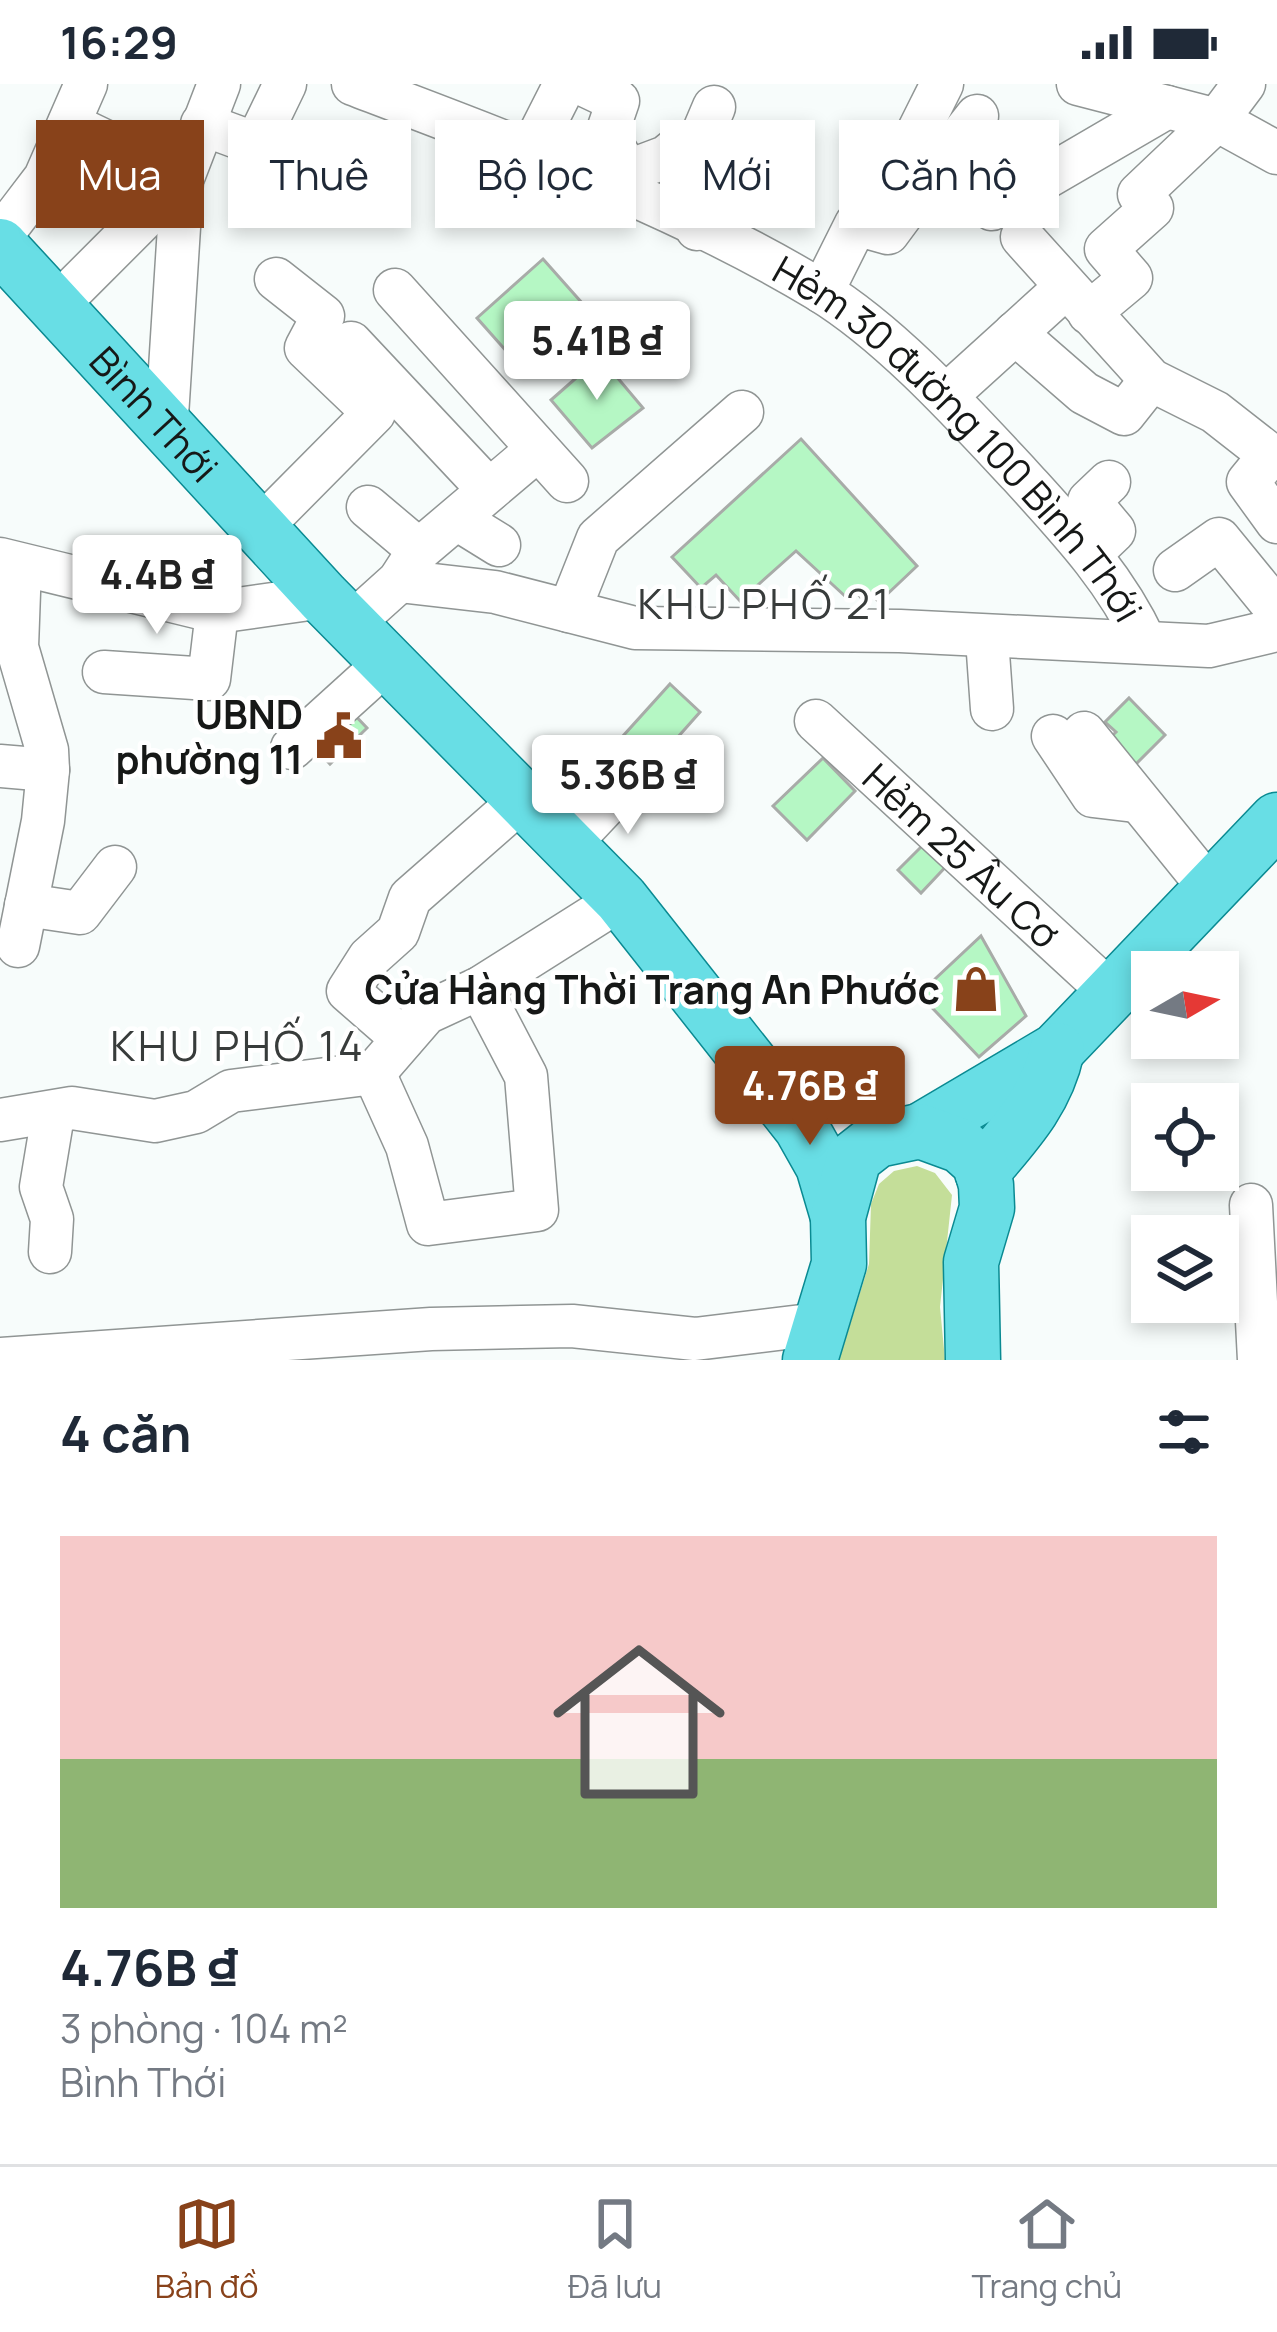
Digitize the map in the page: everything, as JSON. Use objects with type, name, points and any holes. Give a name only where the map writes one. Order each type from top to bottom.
[{"type":"main road","name":"Bình Thới","points":[[17,272],[353,628],[621,899],[748,1058],[823,1166],[838,1217]]},
{"type":"main road","points":[[814,1342],[838,1264],[838,1217],[854,1158],[1057,1050],[1208,886],[1277,820]]},
{"type":"main road","points":[[973,1360],[971,1262],[987,1208],[982,1172],[1050,1083],[1057,1050]]},
{"type":"main road","name":"Bình Thới","points":[[748,1058],[832,1121],[962,1146],[982,1172]]},
{"type":"main road","points":[[971,1295],[1012,1360]]},
{"type":"street","points":[[204,120],[219,84]]},
{"type":"street","points":[[204,125],[256,144],[285,84]]},
{"type":"street","name":"Hẻm 30 đường 100 Bình Thới","points":[[353,84],[452,101],[480,120]]},
{"type":"street","points":[[546,120],[565,84]]},
{"type":"street","points":[[925,120],[942,84]]},
{"type":"street","points":[[1078,84],[1173,96],[1277,153]]},
{"type":"street","points":[[947,395],[1015,333],[1131,278],[1106,249],[1152,208],[1139,194],[1217,120],[1244,84]]},
{"type":"street","points":[[609,120],[614,90]]},
{"type":"street","points":[[1059,167],[1173,96]]},
{"type":"street","points":[[73,97],[93,120]]},
{"type":"street","points":[[17,272],[73,97]]},
{"type":"street","points":[[708,120],[714,107]]},
{"type":"street","points":[[974,120],[977,116]]},
{"type":"street","name":"Hẻm 30 đường 100 Bình Thới","points":[[636,200],[822,292],[947,395],[1090,553],[1126,601],[1144,642]]},
{"type":"street","points":[[17,272],[96,228]]},
{"type":"street","points":[[166,432],[179,228]]},
{"type":"street","points":[[822,292],[854,228]]},
{"type":"street","points":[[1022,237],[1151,380],[1215,412],[1270,455],[1248,482],[1277,522]]},
{"type":"street","points":[[259,530],[374,413],[306,348],[322,316],[276,278]]},
{"type":"street","points":[[395,290],[567,481]]},
{"type":"street","points":[[1015,333],[1084,394],[1124,414],[1151,380]]},
{"type":"street","points":[[351,343],[489,490]]},
{"type":"street","points":[[569,610],[598,538],[742,412]]},
{"type":"street","points":[[292,748],[353,628],[409,566],[538,450]]},
{"type":"street","points":[[1090,553],[1114,531],[1089,501],[1108,482]]},
{"type":"street","points":[[368,507],[409,566],[635,628],[901,631],[987,639],[1209,646],[1277,630]]},
{"type":"street","points":[[458,519],[499,545]]},
{"type":"street","points":[[1175,570],[1219,539],[1277,610]]},
{"type":"street","points":[[115,867],[80,913],[22,925],[48,770],[47,750],[17,647],[10,562],[218,612],[353,628]]},
{"type":"street","points":[[104,672],[209,679],[218,612]]},
{"type":"street","points":[[987,639],[992,709]]},
{"type":"street","name":"Hẻm 25 Âu Cơ","points":[[816,721],[1109,991]]},
{"type":"street","points":[[1068,735],[1135,801],[1208,886]]},
{"type":"street","points":[[0,766],[48,770]]},
{"type":"street","points":[[568,844],[632,777]]},
{"type":"street","points":[[404,1039],[348,992],[369,958],[398,932],[410,898],[524,798]]},
{"type":"street","points":[[0,1120],[53,1115],[72,1108],[155,1121],[196,1112],[231,1090],[374,1072],[426,1013],[480,988],[621,899]]},
{"type":"street","points":[[374,1072],[407,1146],[428,1224],[536,1210],[526,1076],[480,988]]},
{"type":"street","points":[[50,1252],[52,1220],[41,1187],[53,1115]]},
{"type":"street","points":[[1251,1205],[1259,1360]]},
{"type":"street","points":[[0,1359],[431,1329],[572,1326],[695,1339],[814,1342]]},
{"type":"green space","points":[[917,1166],[935,1173],[952,1195],[940,1307],[945,1360],[839,1360],[869,1264],[871,1204],[879,1184],[894,1171]]},
{"type":"building","points":[[543,259],[590,312],[524,371],[477,318]]},
{"type":"building","points":[[600,357],[643,408],[592,448],[551,400]]},
{"type":"building","points":[[801,439],[917,566],[879,602],[869,592],[862,599],[854,589],[846,597],[796,551],[740,601],[716,575],[701,588],[672,557]]},
{"type":"building","points":[[670,684],[700,712],[654,764],[623,736]]},
{"type":"building","points":[[1129,698],[1165,735],[1127,773],[1101,746],[1116,732],[1105,722]]},
{"type":"building","name":"UBND phường 11","points":[[348,708],[367,728],[330,764],[311,744]]},
{"type":"building","points":[[618,742],[648,774],[630,792],[600,760]]},
{"type":"building","points":[[823,758],[855,791],[807,840],[773,806]]},
{"type":"building","points":[[931,837],[953,859],[921,893],[898,870]]},
{"type":"building","points":[[981,936],[1026,1016],[979,1057],[919,994]]},
{"type":"place","name":"UBND phường 11","points":[[339,736]]},
{"type":"place","name":"Cửa Hàng Thời Trang An Phước","points":[[976,989]]},
{"type":"district","name":"KHU PHỐ 21","points":[[765,603]]},
{"type":"district","name":"KHU PHỐ 14","points":[[238,1045]]}]
